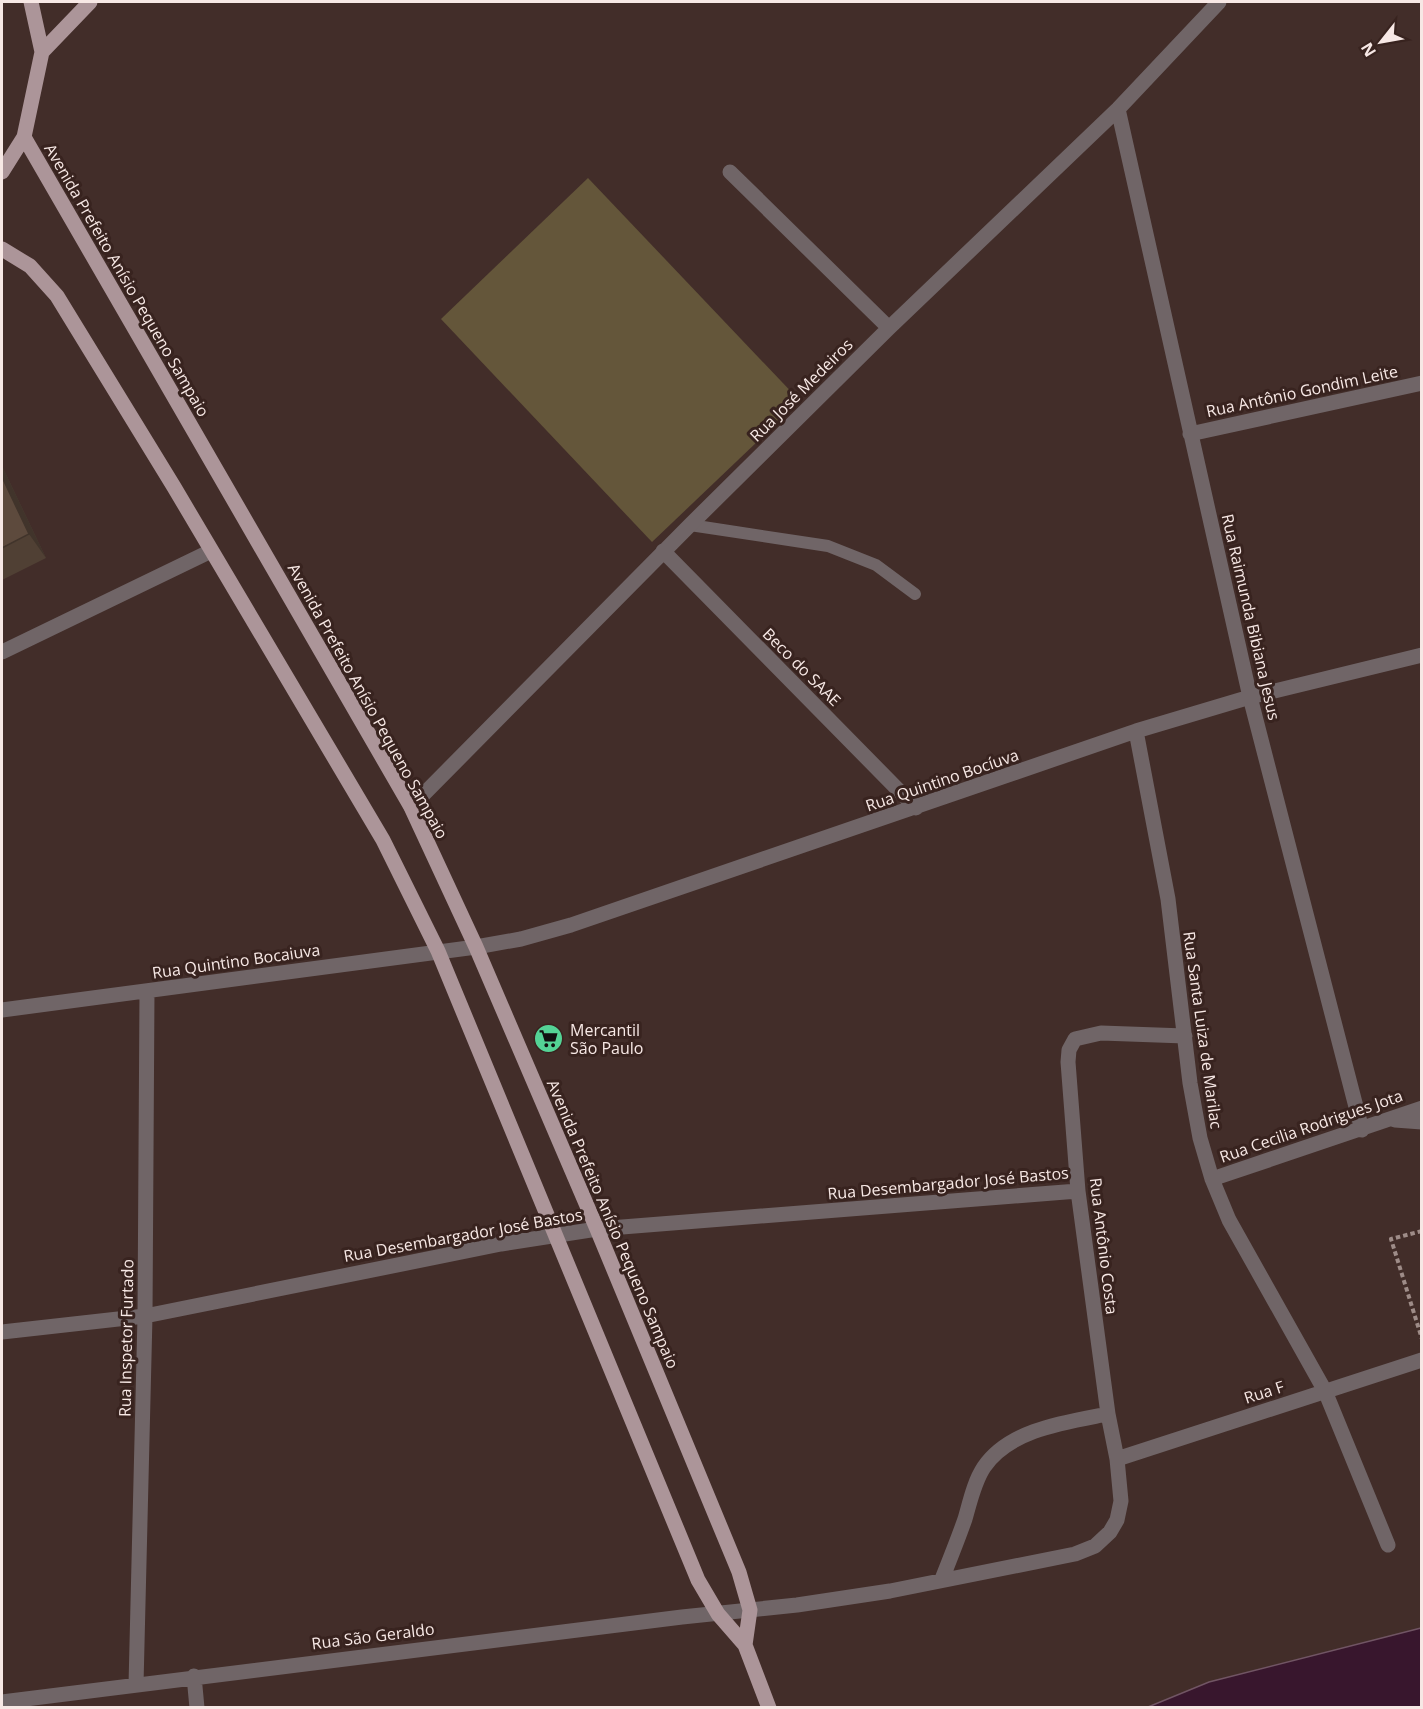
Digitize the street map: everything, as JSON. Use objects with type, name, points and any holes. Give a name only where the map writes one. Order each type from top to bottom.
[{"type":"main road","points":[[2,172],[24,137],[42,52],[31,2]]},
{"type":"main road","points":[[42,52],[90,2]]},
{"type":"main road","name":"Avenida Prefeito Anísio Pequeno Sampaio","points":[[24,137],[411,807],[476,947],[597,1229],[739,1572],[750,1610],[745,1646]]},
{"type":"main road","name":"Avenida Prefeito Anísio Pequeno Sampaio","points":[[2,249],[30,266],[57,296],[383,840],[438,951],[698,1580],[718,1614],[745,1646],[769,1707]]},
{"type":"street","name":"Rua José Medeiros","points":[[411,807],[663,551],[889,328],[1118,109],[1219,2]]},
{"type":"street","name":"Rua Raimunda Bibiana Jesus","points":[[1118,109],[1250,698],[1362,1130]]},
{"type":"street","points":[[730,172],[889,328]]},
{"type":"street","name":"Rua Antônio Gondim Leite","points":[[1190,434],[1422,383]]},
{"type":"street","points":[[2,652],[211,551]]},
{"type":"street","name":"Beco do SAAE","points":[[663,551],[916,808]]},
{"type":"street","name":"Rua Quintino Bocíuva","points":[[476,947],[521,939],[571,925],[1136,732],[1250,698],[1422,656]]},
{"type":"street","name":"Rua Santa Luiza de Marilac","points":[[1136,732],[1168,899],[1190,1083],[1200,1138],[1212,1179],[1229,1220],[1325,1391],[1388,1545]]},
{"type":"street","name":"Rua Quintino Bocaiuva","points":[[2,1010],[476,947]]},
{"type":"street","name":"Rua Inspetor Furtado","points":[[136,1685],[145,1316],[147,991]]},
{"type":"street","name":"Rua Antônio Costa","points":[[942,1580],[1075,1554],[1095,1546],[1110,1532],[1117,1520],[1120,1501],[1117,1459],[1108,1414],[1078,1191],[1069,1050],[1075,1039],[1101,1033],[1185,1036]]},
{"type":"street","name":"Rua Cecilia Rodrigues Jota","points":[[1212,1179],[1422,1108]]},
{"type":"street","points":[[1389,1119],[1422,1122]]},
{"type":"street","name":"Rua Desembargador José Bastos","points":[[2,1332],[145,1316],[501,1244],[597,1229],[1078,1191]]},
{"type":"street","name":"Rua F","points":[[1117,1459],[1422,1360]]},
{"type":"street","points":[[942,1580],[984,1467],[1001,1450],[1018,1439],[1051,1426],[1108,1414]]},
{"type":"street","name":"Rua São Geraldo","points":[[2,1702],[194,1676],[797,1605],[890,1591],[942,1580]]},
{"type":"street","points":[[194,1676],[197,1707]]},
{"type":"lane","points":[[690,525],[828,546],[876,565],[915,594]]},
{"type":"path","points":[[1422,1231],[1391,1239],[1422,1339]]},
{"type":"shaded area","points":[[588,178],[800,401],[652,542],[441,319]]},
{"type":"shaded area","points":[[1421,1628],[1421,1707],[1148,1707],[1209,1682]]},
{"type":"building","points":[[2,477],[29,534],[2,548]]},
{"type":"place","name":"Mercantil São Paulo","points":[[549,1039]]}]
